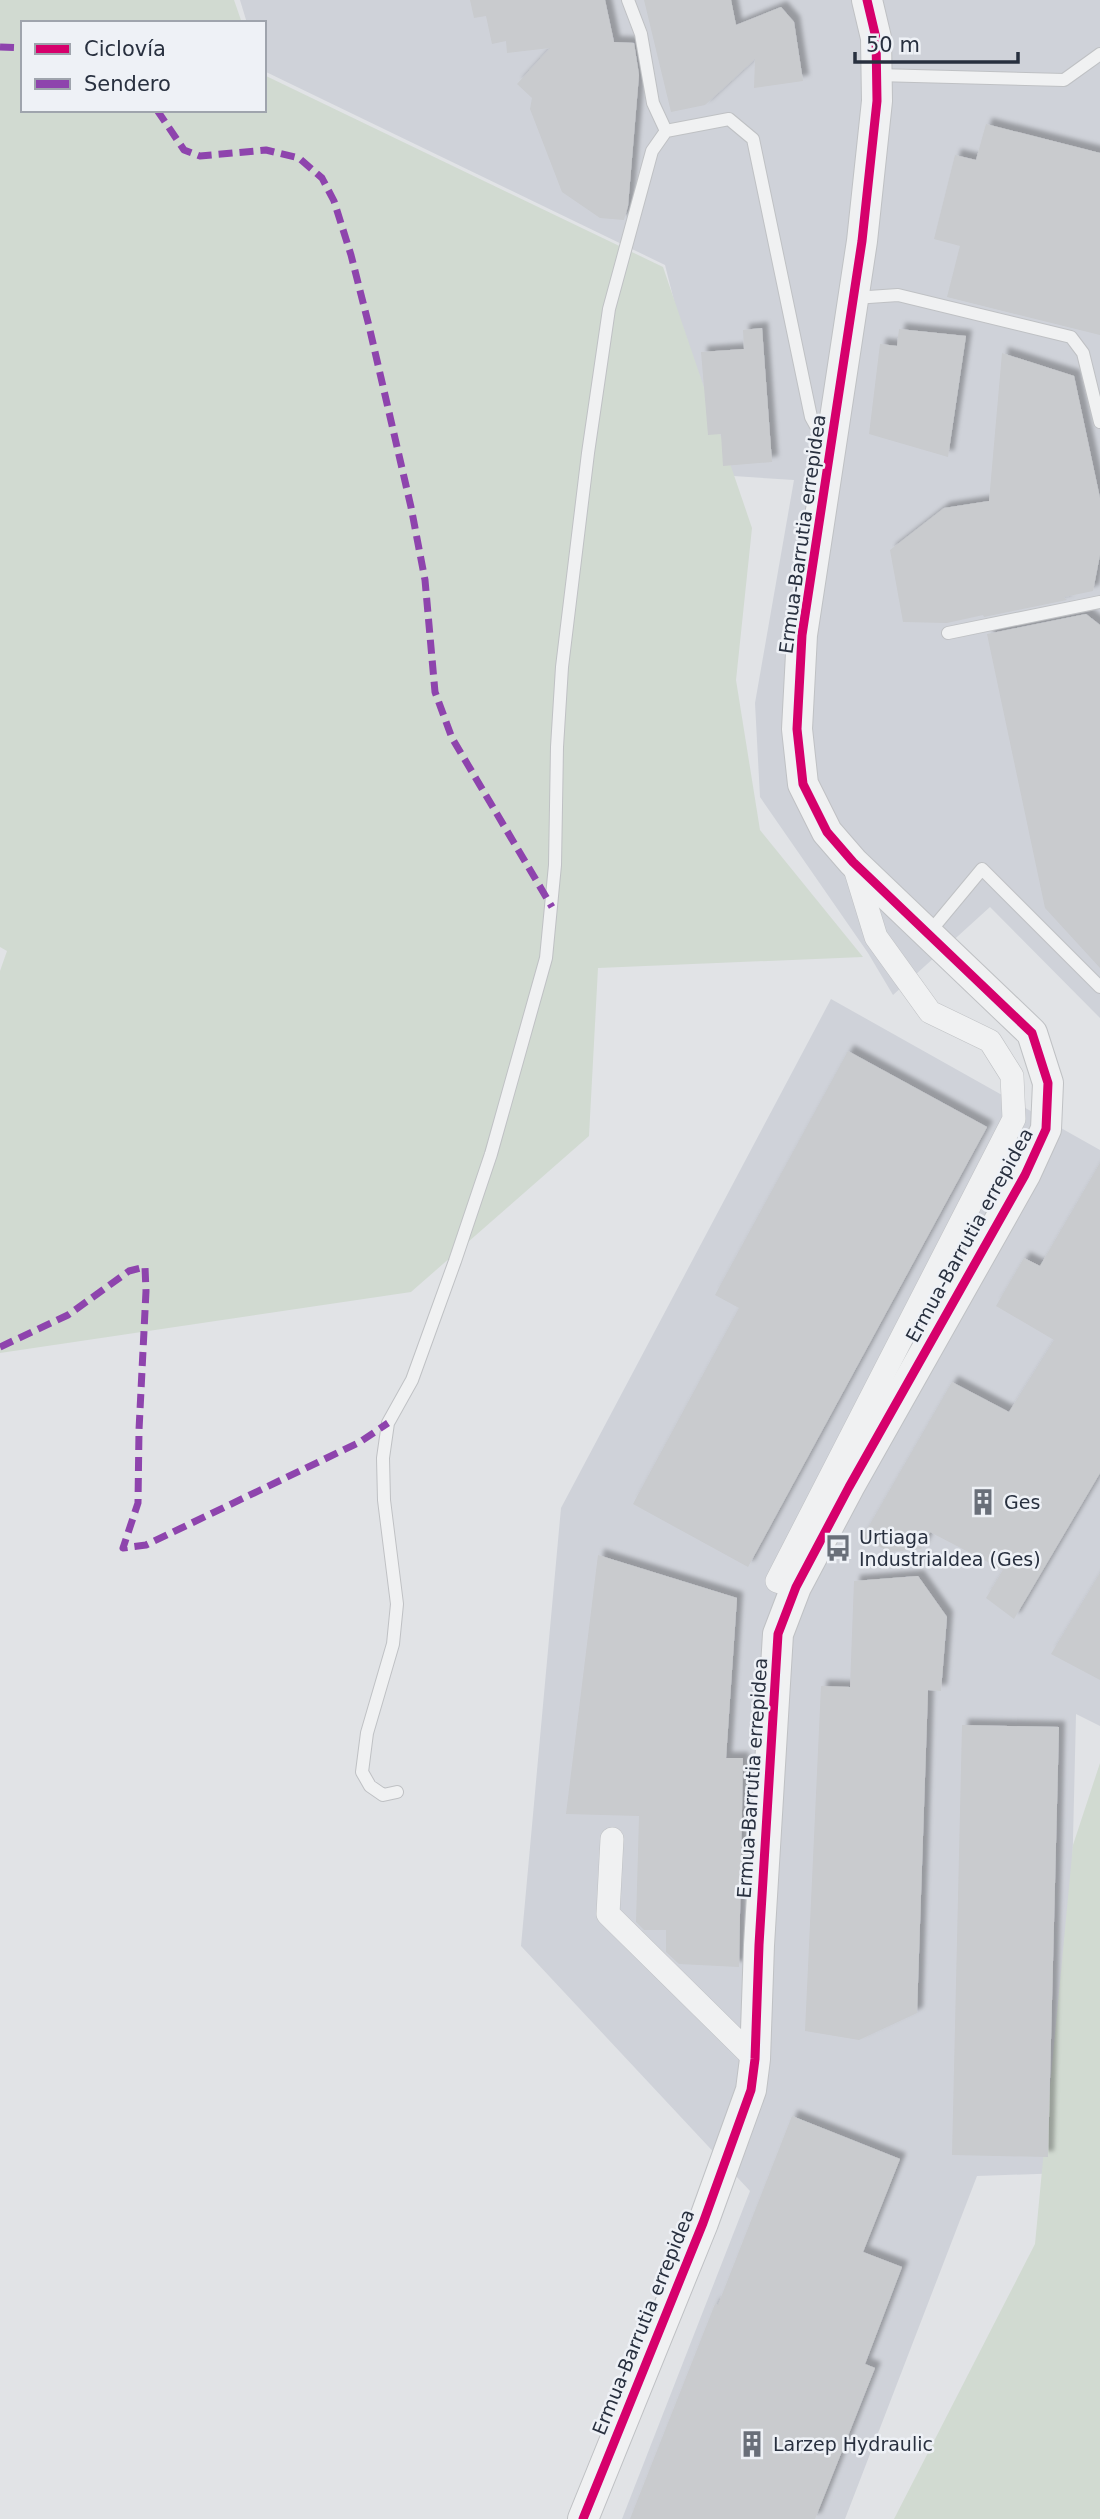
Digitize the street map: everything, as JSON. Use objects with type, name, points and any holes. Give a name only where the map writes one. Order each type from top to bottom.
[{"type":"street","name":"Ermua-Barrutia errepidea","points":[[583,2519],[702,2223],[751,2090],[755,2059],[759,1945],[778,1634],[796,1587],[849,1487],[1025,1175],[1046,1129],[1048,1083],[1032,1032],[853,862],[827,832],[803,784],[797,729],[802,635],[831,453],[873,139],[876,38],[867,0]]},
{"type":"street","points":[[796,1587],[777,1581],[1014,1119],[1012,1076],[990,1041],[930,1012],[876,937],[853,862]]},
{"type":"street","points":[[612,1839],[608,1914],[755,2059]]},
{"type":"lane","points":[[628,0],[641,34],[653,103],[666,131]]},
{"type":"lane","points":[[877,75],[1064,80],[1100,54]]},
{"type":"lane","points":[[397,1792],[383,1795],[370,1786],[362,1772],[367,1733],[393,1644],[397,1604],[384,1500],[383,1458],[388,1423],[412,1380],[455,1261],[491,1154],[546,958],[555,865],[556,747],[562,667],[587,453],[609,309],[652,151],[666,131],[729,118],[753,139],[811,417],[831,453]]},
{"type":"lane","points":[[853,298],[898,295],[1071,337],[1083,353],[1100,422]]},
{"type":"lane","points":[[948,633],[1100,602]]},
{"type":"lane","points":[[927,934],[982,869],[1100,987]]},
{"type":"shaded area","points":[[0,0],[234,0],[241,21],[21,21],[21,112],[266,112],[266,76],[663,267],[752,528],[736,680],[760,830],[863,957],[598,968],[589,1136],[411,1292],[0,1353],[0,971],[7,951],[0,947]]},
{"type":"shaded area","points":[[240,0],[1100,0],[1100,1018],[990,907],[893,995],[868,953],[760,797],[755,703],[794,480],[718,475],[665,265],[266,72],[266,21],[246,21]]},
{"type":"shaded area","points":[[831,999],[1100,1150],[1100,1726],[1076,1714],[1065,2173],[977,2176],[845,2519],[622,2519],[750,2191],[521,1946],[561,1508]]},
{"type":"shaded area","points":[[1100,1763],[1100,2519],[894,2519],[1035,2244],[1073,1845]]},
{"type":"building","points":[[470,0],[605,0],[614,42],[634,43],[639,75],[628,206],[624,220],[600,218],[562,192],[530,109],[532,98],[517,84],[550,48],[507,53],[506,41],[492,44],[486,16],[474,18]]},
{"type":"building","points":[[644,0],[731,0],[736,25],[781,7],[794,22],[803,81],[754,88],[755,59],[705,105],[671,112]]},
{"type":"building","points":[[986,124],[1100,153],[1100,335],[947,297],[960,246],[934,239],[955,155],[976,160]]},
{"type":"building","points":[[762,328],[772,462],[723,466],[721,434],[708,435],[701,352],[744,349],[743,330]]},
{"type":"building","points":[[899,329],[966,336],[948,457],[869,434],[880,344],[897,346]]},
{"type":"building","points":[[1002,353],[1074,376],[1100,498],[1100,555],[1093,591],[1064,597],[1067,600],[984,617],[983,615],[947,623],[903,622],[890,550],[944,508],[989,501]]},
{"type":"building","points":[[1086,614],[1100,625],[1100,968],[1045,908],[987,634]]},
{"type":"building","points":[[848,1051],[987,1127],[748,1567],[633,1504],[739,1308],[715,1295]]},
{"type":"building","name":"Ges","points":[[1100,1163],[1100,1473],[1014,1619],[986,1598],[1003,1570],[930,1532],[921,1549],[890,1552],[862,1538],[952,1382],[1009,1412],[1054,1340],[996,1306],[1024,1258],[1040,1266]]},
{"type":"building","points":[[598,1555],[737,1598],[726,1758],[743,1758],[739,1967],[679,1964],[666,1952],[666,1930],[644,1930],[636,1922],[639,1816],[566,1814]]},
{"type":"building","points":[[1100,1573],[1100,1680],[1051,1654]]},
{"type":"building","points":[[918,1576],[947,1617],[941,1691],[928,1690],[917,2013],[859,2040],[805,2031],[821,1686],[850,1687],[854,1581]]},
{"type":"building","points":[[962,1725],[1059,1727],[1048,2157],[952,2155]]},
{"type":"building","points":[[792,2116],[900,2159],[863,2252],[902,2267],[865,2364],[875,2368],[815,2519],[630,2519],[715,2304],[718,2305]]},
{"type":"marked path","points":[[0,47],[21,48]]},
{"type":"marked path","points":[[158,112],[184,150],[200,156],[266,150],[299,158],[322,178],[334,201],[369,326],[411,507],[425,580],[435,692],[452,738],[552,907]]},
{"type":"marked path","points":[[0,1347],[68,1315],[129,1271],[145,1267],[138,1503],[123,1548],[146,1545],[360,1442],[388,1423]]},
{"type":"cycle path","points":[[583,2519],[703,2223],[751,2090],[755,2059],[759,1945],[778,1634],[796,1587],[849,1487],[1025,1175],[1046,1129],[1048,1083],[1032,1033],[853,862],[827,832],[803,784],[797,729],[802,635],[862,241],[877,101],[876,38],[867,0]]},
{"type":"place","name":"Ges","points":[[983,1502]]},
{"type":"place","name":"Urtiaga Industrialdea (Ges)","points":[[838,1548]]},
{"type":"place","name":"Larzep Hydraulic","points":[[752,2444]]}]
